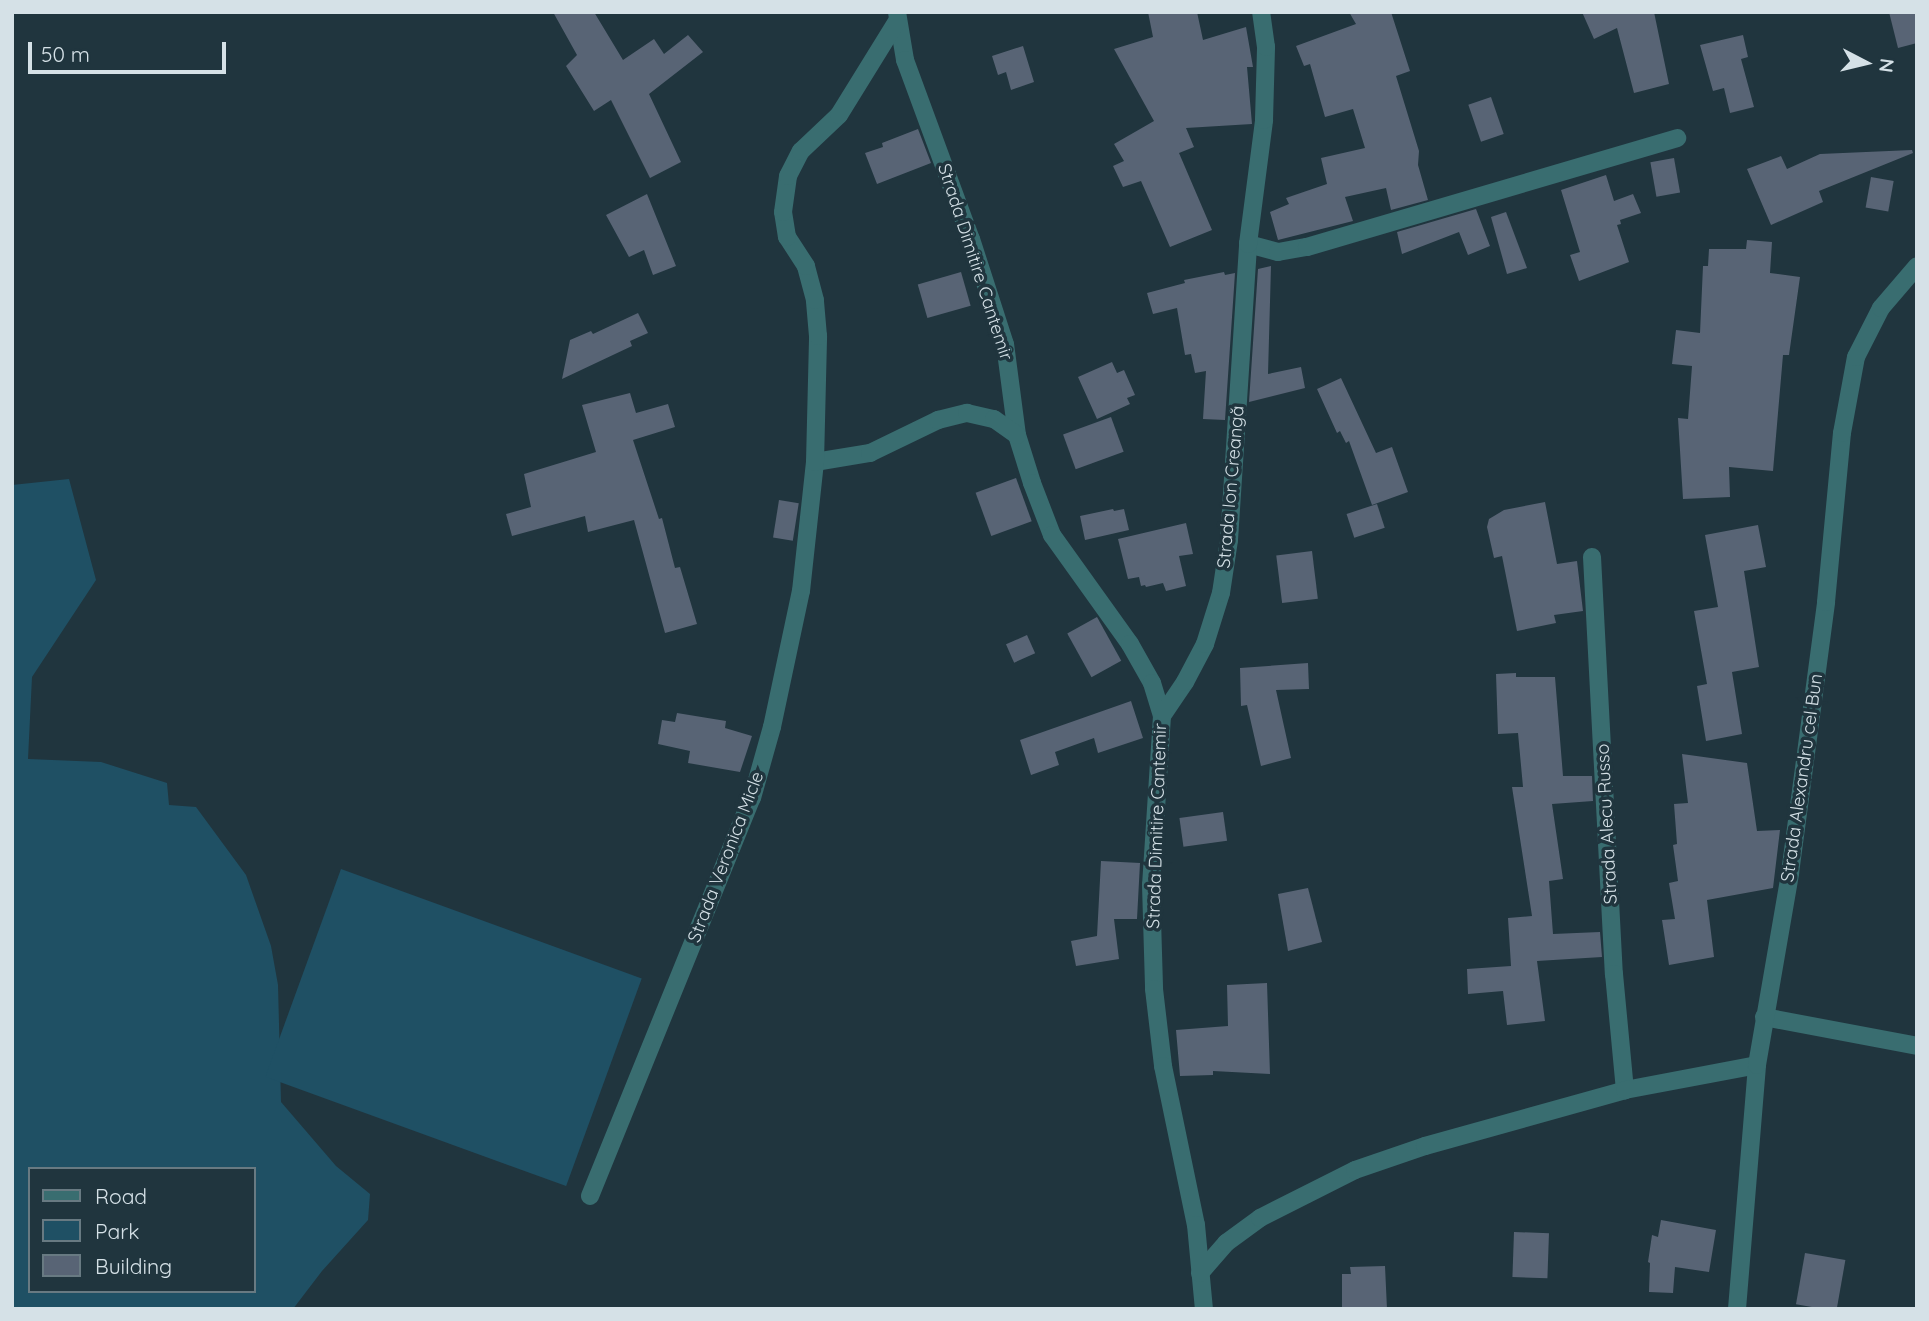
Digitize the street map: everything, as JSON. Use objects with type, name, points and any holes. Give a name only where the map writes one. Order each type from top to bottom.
[{"type":"street","name":"Strada Ion Creangă","points":[[1162,716],[1185,682],[1205,644],[1221,593],[1229,540],[1248,244],[1264,120],[1266,47],[1261,12]]},
{"type":"street","name":"Strada Dimitire Cantemir","points":[[897,17],[905,60],[971,239],[1004,345],[1017,435],[1052,535],[1130,644],[1152,683],[1162,716],[1151,885],[1154,989],[1163,1066],[1196,1225],[1204,1309]]},
{"type":"street","name":"Strada Veronica Micle","points":[[590,1196],[752,798],[772,727],[801,591],[815,462],[818,336],[815,300],[806,266],[787,237],[783,212],[788,176],[802,151],[839,115],[897,17]]},
{"type":"street","points":[[1248,244],[1278,252],[1307,247],[1677,138]]},
{"type":"street","name":"Strada Alexandru cel Bun","points":[[1737,1309],[1757,1065],[1790,873],[1826,602],[1842,433],[1856,357],[1881,308],[1917,266]]},
{"type":"street","points":[[815,462],[870,453],[938,419],[967,414],[994,419],[1017,435]]},
{"type":"street","name":"Strada Alecu Russo","points":[[1592,557],[1614,974],[1625,1090]]},
{"type":"street","points":[[1764,1017],[1917,1046]]},
{"type":"street","points":[[1200,1273],[1226,1243],[1260,1218],[1355,1170],[1424,1146],[1625,1090],[1757,1065]]},
{"type":"green space","points":[[69,479],[96,580],[32,677],[28,759],[101,762],[167,783],[169,805],[196,807],[246,875],[271,946],[278,985],[281,1102],[336,1166],[370,1194],[368,1220],[322,1271],[293,1309],[12,1309],[12,485]]},
{"type":"green space","points":[[341,869],[642,978],[566,1186],[265,1077]]},
{"type":"building","points":[[553,12],[594,12],[623,60],[654,39],[664,54],[688,35],[703,52],[649,94],[681,162],[650,178],[611,100],[594,111],[566,66],[577,55]]},
{"type":"building","points":[[1148,12],[1197,12],[1203,40],[1246,27],[1253,67],[1247,67],[1252,124],[1186,128],[1194,147],[1179,153],[1212,230],[1170,247],[1141,181],[1123,187],[1113,166],[1124,161],[1114,144],[1154,121],[1114,49],[1153,37]]},
{"type":"building","points":[[1349,12],[1391,12],[1410,71],[1396,76],[1419,151],[1418,165],[1428,200],[1391,210],[1386,188],[1345,197],[1353,221],[1278,240],[1270,212],[1289,204],[1286,198],[1327,184],[1321,158],[1365,148],[1353,109],[1325,117],[1310,64],[1304,66],[1296,46],[1356,24]]},
{"type":"building","points":[[1582,12],[1654,12],[1669,84],[1634,93],[1617,28],[1594,39]]},
{"type":"building","points":[[1889,12],[1917,12],[1917,43],[1898,48]]},
{"type":"building","points":[[1743,35],[1748,57],[1741,59],[1754,107],[1730,113],[1724,88],[1713,91],[1700,45]]},
{"type":"building","points":[[1023,46],[1034,82],[1011,90],[1006,72],[998,75],[992,56]]},
{"type":"building","points":[[1491,97],[1504,134],[1481,142],[1468,105]]},
{"type":"building","points":[[918,129],[931,163],[877,184],[865,153]]},
{"type":"building","points":[[1912,150],[1913,153],[1819,191],[1823,202],[1771,225],[1747,169],[1781,156],[1787,169],[1820,154]]},
{"type":"building","points":[[1674,158],[1680,192],[1656,197],[1650,162]]},
{"type":"building","points":[[1606,175],[1614,201],[1633,194],[1641,213],[1620,220],[1621,224],[1617,225],[1629,262],[1579,281],[1570,255],[1580,252],[1561,190]]},
{"type":"building","points":[[1871,177],[1894,181],[1888,212],[1866,208]]},
{"type":"building","points":[[647,194],[676,266],[653,275],[644,250],[629,257],[606,215]]},
{"type":"building","points":[[1476,209],[1490,246],[1468,255],[1459,232],[1402,254],[1397,232]]},
{"type":"building","points":[[1506,212],[1527,268],[1507,274],[1491,217]]},
{"type":"building","points":[[1747,240],[1772,242],[1770,273],[1800,277],[1789,355],[1783,355],[1773,471],[1729,467],[1730,497],[1683,499],[1678,418],[1688,419],[1692,366],[1672,364],[1676,330],[1700,333],[1703,266],[1708,266],[1709,249],[1746,249]]},
{"type":"building","points":[[1271,266],[1268,374],[1301,367],[1305,388],[1249,402],[1258,269]]},
{"type":"building","points":[[961,272],[971,306],[927,318],[918,284]]},
{"type":"building","points":[[1224,272],[1225,275],[1235,273],[1225,420],[1203,419],[1206,371],[1195,373],[1191,354],[1185,355],[1177,308],[1153,314],[1147,293],[1185,283],[1184,280]]},
{"type":"building","points":[[638,313],[648,333],[630,341],[632,346],[562,379],[570,340],[591,331],[593,334]]},
{"type":"building","points":[[1112,362],[1117,373],[1124,370],[1135,395],[1127,398],[1130,404],[1097,419],[1078,377]]},
{"type":"building","points":[[1341,378],[1376,453],[1392,447],[1408,492],[1372,505],[1349,441],[1346,443],[1340,431],[1337,433],[1317,389]]},
{"type":"building","points":[[630,393],[636,413],[668,404],[675,427],[633,440],[659,519],[662,518],[675,568],[680,567],[697,624],[665,633],[634,520],[588,532],[585,516],[512,536],[506,514],[531,507],[524,474],[596,452],[582,405]]},
{"type":"building","points":[[1111,417],[1124,452],[1076,469],[1063,434]]},
{"type":"building","points":[[1016,478],[1032,521],[991,536],[976,493]]},
{"type":"building","points":[[779,500],[799,503],[793,541],[773,538]]},
{"type":"building","points":[[1545,502],[1557,564],[1577,561],[1583,611],[1554,615],[1556,623],[1517,631],[1502,556],[1494,558],[1487,527],[1489,519],[1504,510]]},
{"type":"building","points":[[1377,504],[1385,528],[1354,538],[1347,514]]},
{"type":"building","points":[[1124,509],[1129,530],[1085,540],[1080,516]]},
{"type":"building","points":[[1186,523],[1193,554],[1179,556],[1186,586],[1166,591],[1163,583],[1146,587],[1141,586],[1139,577],[1128,579],[1118,539]]},
{"type":"building","points":[[1758,525],[1766,567],[1744,571],[1759,667],[1732,672],[1742,734],[1706,741],[1697,686],[1707,684],[1694,611],[1718,607],[1705,535]]},
{"type":"building","points":[[1312,551],[1318,599],[1282,603],[1276,555]]},
{"type":"building","points":[[1097,617],[1121,661],[1092,677],[1067,633]]},
{"type":"building","points":[[1027,635],[1035,653],[1014,663],[1006,644]]},
{"type":"building","points":[[1308,663],[1309,689],[1276,690],[1291,758],[1261,766],[1247,705],[1241,706],[1240,668]]},
{"type":"building","points":[[1516,673],[1516,677],[1555,677],[1563,776],[1592,776],[1593,801],[1552,804],[1563,879],[1549,881],[1553,934],[1600,932],[1602,957],[1537,961],[1545,1021],[1507,1025],[1503,991],[1468,994],[1467,969],[1511,966],[1508,918],[1532,916],[1512,787],[1523,787],[1518,733],[1498,734],[1496,674]]},
{"type":"building","points":[[1131,701],[1143,738],[1098,753],[1094,738],[1055,752],[1059,765],[1031,775],[1020,740]]},
{"type":"building","points":[[677,713],[726,721],[725,728],[752,736],[740,772],[688,763],[690,751],[658,744],[662,720],[675,722]]},
{"type":"building","points":[[1682,754],[1747,763],[1757,831],[1780,830],[1773,888],[1707,900],[1714,957],[1669,965],[1662,920],[1675,919],[1669,883],[1678,881],[1673,845],[1677,844],[1674,804],[1688,803]]},
{"type":"building","points":[[1223,812],[1227,841],[1183,847],[1179,818]]},
{"type":"building","points":[[1101,861],[1140,863],[1137,919],[1114,919],[1119,959],[1076,966],[1071,941],[1097,936]]},
{"type":"building","points":[[1308,888],[1322,942],[1288,951],[1278,894]]},
{"type":"building","points":[[1267,983],[1270,1074],[1213,1071],[1213,1075],[1180,1076],[1176,1030],[1228,1026],[1227,985]]},
{"type":"building","points":[[1661,1220],[1716,1230],[1709,1272],[1675,1267],[1673,1293],[1649,1292],[1648,1262],[1652,1235],[1658,1237]]},
{"type":"building","points":[[1514,1232],[1549,1233],[1547,1278],[1512,1277]]},
{"type":"building","points":[[1805,1253],[1845,1260],[1837,1309],[1796,1304]]},
{"type":"building","points":[[1385,1266],[1387,1309],[1342,1309],[1342,1274],[1351,1274],[1350,1267]]}]
